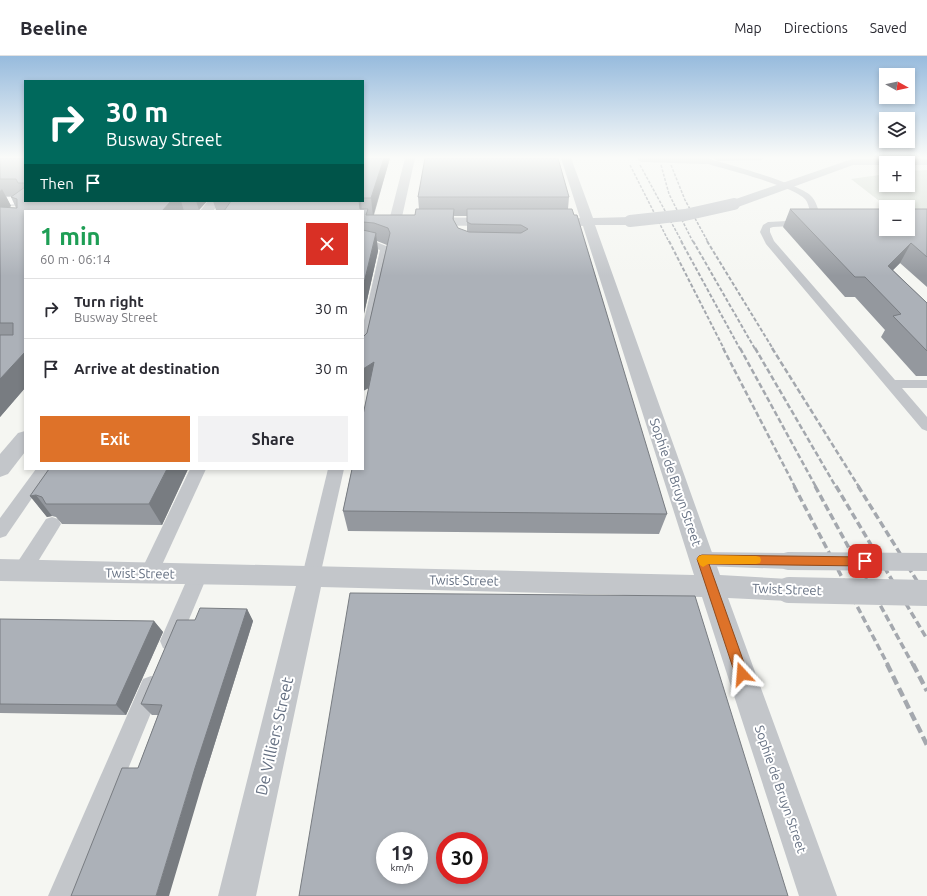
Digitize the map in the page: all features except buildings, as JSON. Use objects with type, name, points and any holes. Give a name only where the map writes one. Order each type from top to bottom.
[{"type":"main road","points":[[0,201],[24,201]]},
{"type":"street","points":[[396,221],[401,197]]},
{"type":"street","name":"Sophie de Bruyn Street","points":[[579,197],[818,896]]},
{"type":"street","points":[[564,222],[630,221],[685,215],[734,204],[752,197]]},
{"type":"street","points":[[207,210],[214,202]]},
{"type":"street","points":[[364,221],[396,221],[461,225],[508,222]]},
{"type":"street","points":[[0,469],[24,439]]},
{"type":"street","name":"Twist Street","points":[[11,570],[311,576],[707,573],[789,590],[927,593]]},
{"type":"street","name":"De Villiers Street","points":[[237,896],[311,576]]},
{"type":"lane","points":[[807,197],[812,204],[821,223],[771,224],[766,226],[765,232],[769,242],[925,423]]},
{"type":"lane","points":[[364,244],[380,246],[385,249],[364,347]]},
{"type":"lane","points":[[890,384],[927,384]]},
{"type":"lane","points":[[0,531],[43,470]]},
{"type":"lane","points":[[149,573],[198,470]]},
{"type":"lane","points":[[311,576],[336,470]]},
{"type":"lane","points":[[11,570],[52,524]]},
{"type":"lane","points":[[707,573],[788,561],[927,562]]},
{"type":"lane","points":[[62,896],[198,574]]},
{"type":"shaded area","points":[[874,197],[927,197],[927,213],[915,213],[915,200],[879,201]]},
{"type":"railway","points":[[646,197],[669,242]]},
{"type":"railway","points":[[658,197],[682,242]]},
{"type":"railway","points":[[671,197],[693,242]]},
{"type":"railway","points":[[684,197],[708,242]]},
{"type":"railway","points":[[669,241],[724,349]]},
{"type":"railway","points":[[681,241],[740,349]]},
{"type":"railway","points":[[693,241],[755,349]]},
{"type":"railway","points":[[707,241],[773,349]]},
{"type":"railway","points":[[723,348],[795,487]]},
{"type":"railway","points":[[740,348],[816,487]]},
{"type":"railway","points":[[755,348],[836,487]]},
{"type":"railway","points":[[772,348],[859,487]]},
{"type":"railway","points":[[794,486],[888,665]]},
{"type":"railway","points":[[815,486],[913,665]]},
{"type":"railway","points":[[836,486],[927,639]]},
{"type":"railway","points":[[858,486],[927,597]]},
{"type":"railway","points":[[887,664],[927,745]]},
{"type":"railway","points":[[913,664],[927,691]]},
{"type":"slow traffic","points":[[703,562],[702,559],[756,560]]},
{"type":"route","points":[[742,674],[702,559],[865,561]]}]
